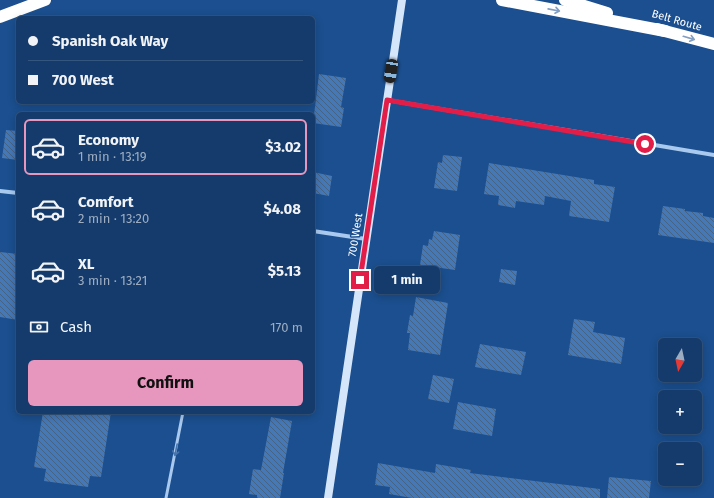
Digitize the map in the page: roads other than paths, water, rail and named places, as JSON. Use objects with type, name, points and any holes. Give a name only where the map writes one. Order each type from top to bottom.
[{"type":"highway","points":[[0,17],[45,0]]},
{"type":"highway","points":[[502,0],[665,31]]},
{"type":"highway","name":"Belt Route","points":[[565,0],[665,31],[714,44]]},
{"type":"main road","name":"700 West","points":[[328,498],[402,0]]},
{"type":"street","points":[[387,100],[714,155]]},
{"type":"street","points":[[0,191],[16,193]]},
{"type":"street","points":[[315,231],[366,240]]},
{"type":"lane","points":[[166,498],[183,414]]}]
